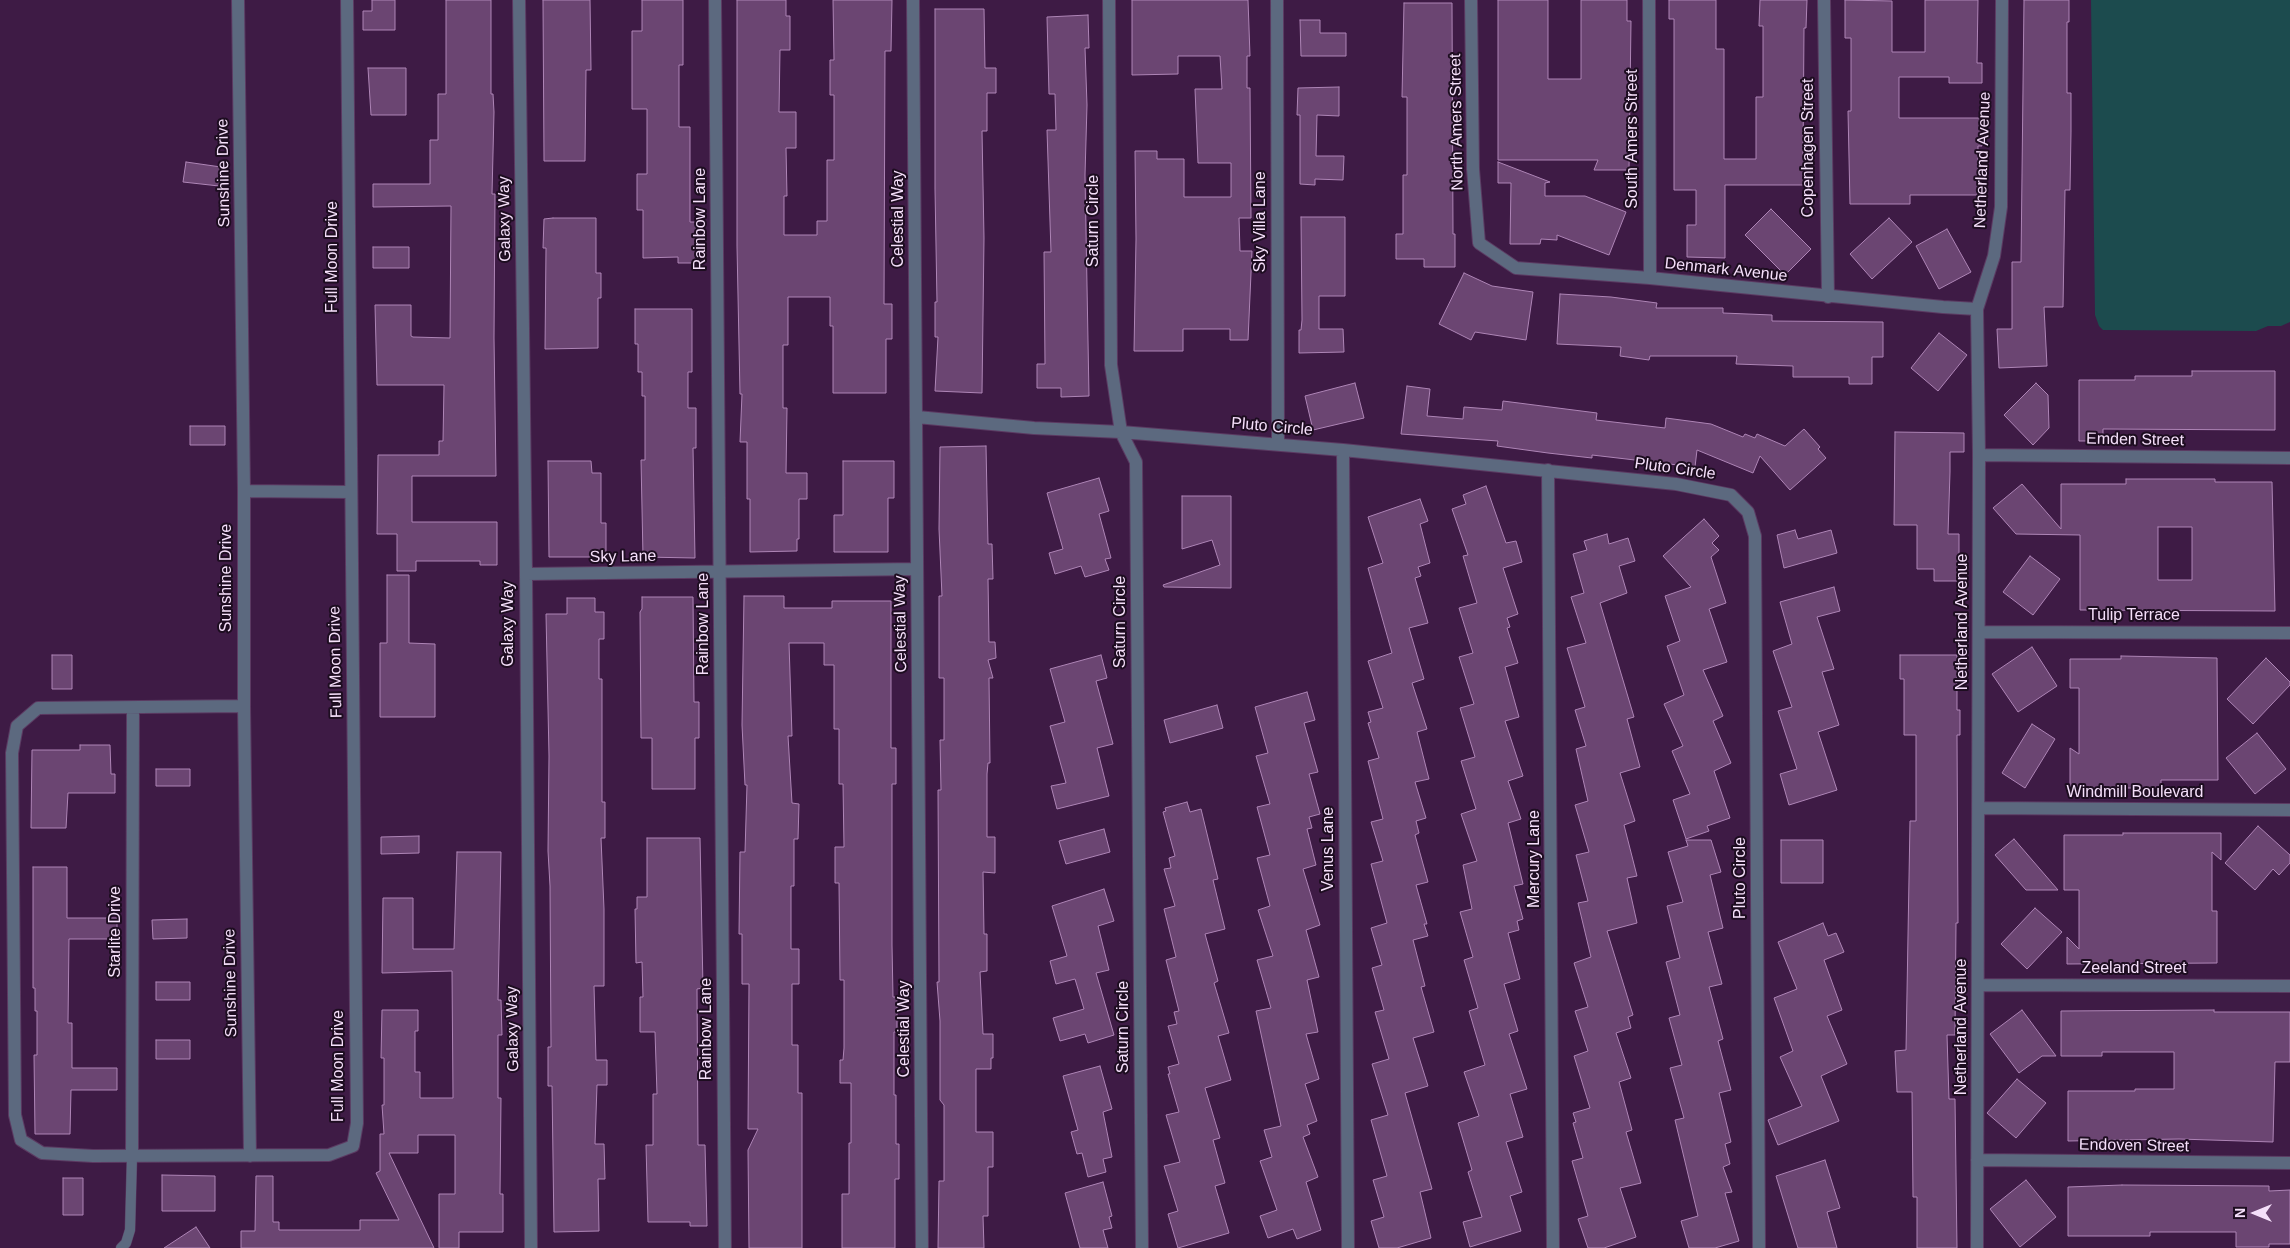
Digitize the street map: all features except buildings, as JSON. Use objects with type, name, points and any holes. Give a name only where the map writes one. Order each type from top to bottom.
[{"type":"street","name":"Sunshine Drive","points":[[238,0],[250,1156]]},
{"type":"street","name":"Full Moon Drive","points":[[244,706],[38,708],[17,726],[12,753],[15,1115],[21,1140],[42,1154],[132,1156],[329,1155],[353,1146],[357,1123],[347,0]]},
{"type":"street","name":"Galaxy Way","points":[[518,0],[526,574],[531,1248]]},
{"type":"street","name":"Rainbow Lane","points":[[715,0],[725,1248]]},
{"type":"street","name":"Celestial Way","points":[[913,0],[922,1248]]},
{"type":"street","name":"Saturn Circle","points":[[1109,0],[1111,365],[1121,432],[1136,462],[1142,1248]]},
{"type":"street","name":"Sky Villa Lane","points":[[1277,0],[1278,444]]},
{"type":"street","name":"North Amers Street","points":[[1471,0],[1473,169],[1478,243]]},
{"type":"street","name":"South Amers Street","points":[[1649,0],[1650,278]]},
{"type":"street","name":"Copenhagen Street","points":[[1824,0],[1828,297]]},
{"type":"street","name":"Netherland Avenue","points":[[1977,1248],[1979,455],[1977,309],[1994,256],[2001,207],[2002,0]]},
{"type":"street","name":"Denmark Avenue","points":[[1478,243],[1516,268],[1650,278],[1828,297],[1977,309]]},
{"type":"street","name":"Pluto Circle","points":[[917,417],[1044,429],[1121,432],[1343,450],[1676,484],[1731,495],[1748,512],[1754,536],[1759,1248]]},
{"type":"street","name":"Venus Lane","points":[[1343,450],[1348,1248]]},
{"type":"street","name":"Emden Street","points":[[1979,455],[2290,458]]},
{"type":"street","name":"Mercury Lane","points":[[1548,470],[1553,1248]]},
{"type":"street","points":[[244,491],[350,492]]},
{"type":"street","name":"Sky Lane","points":[[526,574],[917,569]]},
{"type":"street","name":"Tulip Terrace","points":[[1979,632],[2290,633]]},
{"type":"street","name":"Starlite Drive","points":[[132,1156],[134,708]]},
{"type":"street","name":"Windmill Boulevard","points":[[1979,808],[2290,810]]},
{"type":"street","name":"Zeeland Street","points":[[1978,985],[2290,986]]},
{"type":"street","name":"Endoven Street","points":[[1977,1160],[2290,1163]]},
{"type":"lane","points":[[121,1248],[126,1243],[130,1230],[132,1156]]},
{"type":"shaded area","points":[[2091,0],[2290,0],[2290,322],[2281,326],[2268,326],[2256,331],[2103,330],[2099,326],[2095,315]]}]
